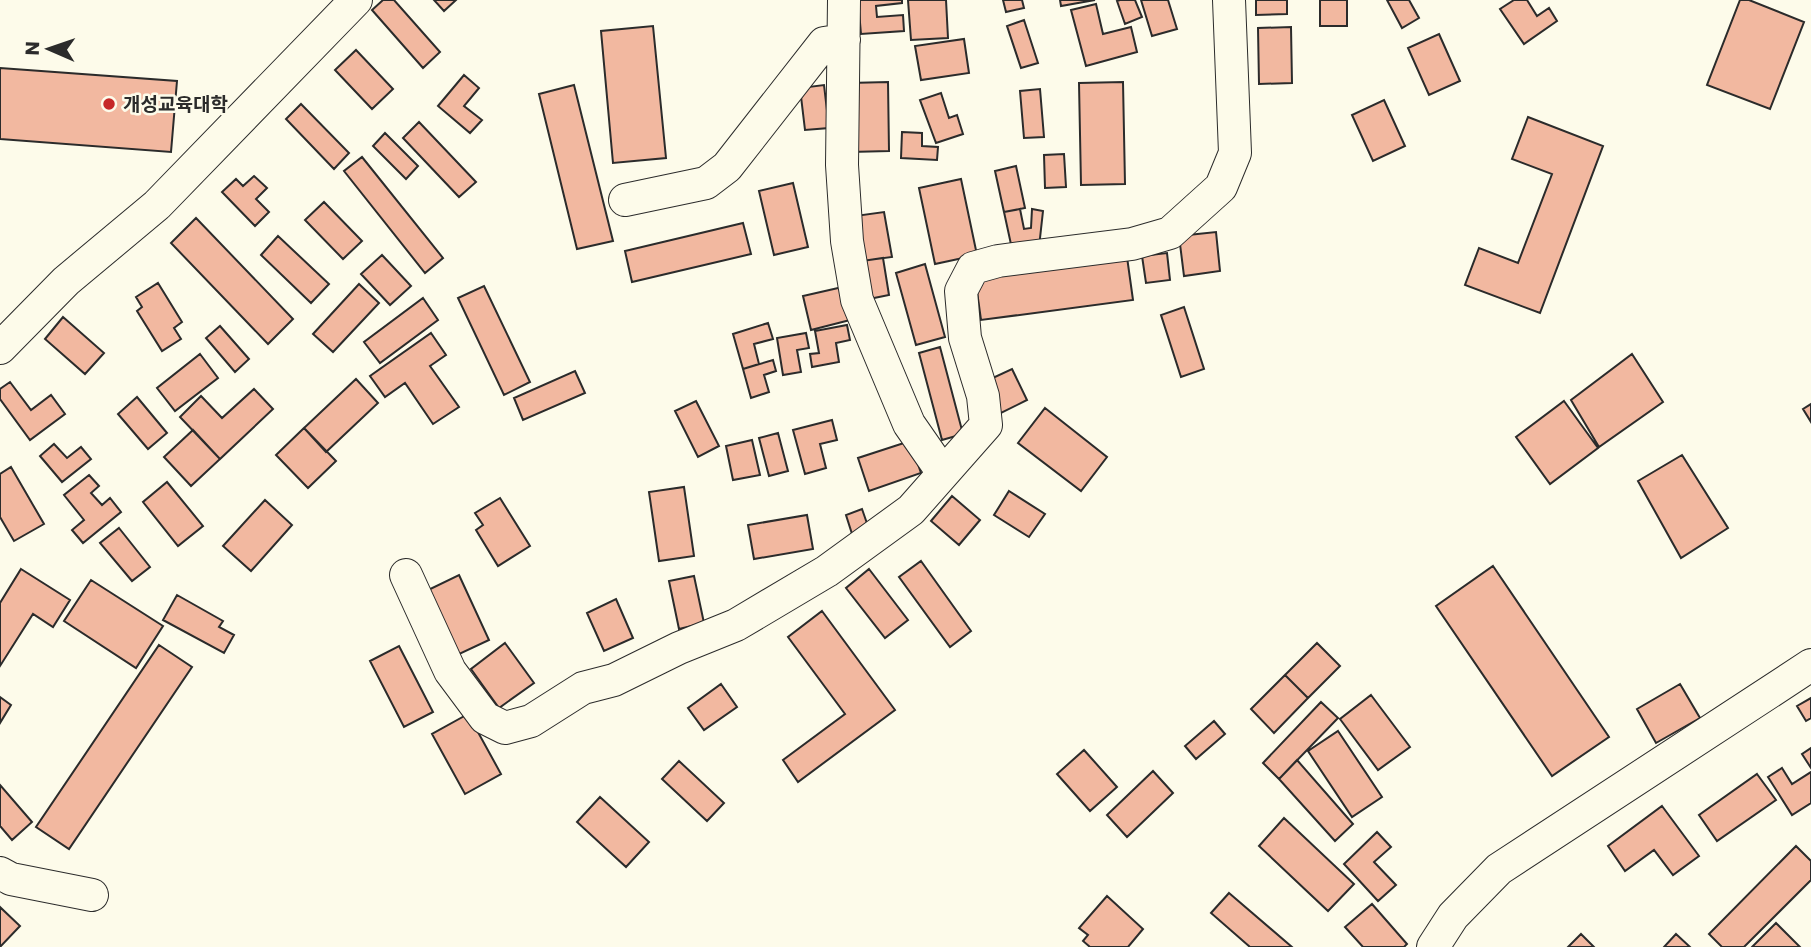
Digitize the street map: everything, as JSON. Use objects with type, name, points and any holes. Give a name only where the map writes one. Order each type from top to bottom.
[{"type":"street","points":[[0,348],[66,281],[157,205],[356,0]]},
{"type":"street","points":[[844,0],[842,165],[848,241],[858,300],[909,424],[943,473]]},
{"type":"street","points":[[406,575],[450,671],[485,718],[505,727],[530,721],[583,688],[614,680],[679,648],[736,625],[827,571],[911,510],[986,425],[983,396],[965,338],[961,291],[973,268],[998,261],[1132,244],[1170,233],[1221,187],[1234,153],[1229,0]]},
{"type":"street","points":[[625,200],[706,183],[727,167],[824,43],[844,40]]},
{"type":"street","points":[[1433,947],[1453,916],[1499,869],[1811,665]]},
{"type":"street","points":[[0,873],[11,878],[92,895]]},
{"type":"building","points":[[383,0],[394,0],[440,52],[423,68],[372,10]]},
{"type":"building","points":[[434,0],[456,0],[444,11]]},
{"type":"building","points":[[858,0],[902,0],[902,3],[876,6],[877,17],[903,15],[904,31],[861,34]]},
{"type":"building","points":[[908,0],[946,0],[948,38],[911,40]]},
{"type":"building","points":[[1003,0],[1022,0],[1024,8],[1006,12]]},
{"type":"building","points":[[1060,0],[1095,0],[1061,6]]},
{"type":"building","points":[[1135,0],[1142,17],[1125,24],[1117,1]]},
{"type":"building","points":[[1141,0],[1168,0],[1177,29],[1152,36]]},
{"type":"building","points":[[1256,0],[1287,0],[1287,14],[1256,15]]},
{"type":"building","points":[[1320,0],[1347,0],[1347,26],[1320,26]]},
{"type":"building","points":[[1387,0],[1409,0],[1419,18],[1402,28]]},
{"type":"building","points":[[1514,0],[1527,0],[1537,16],[1549,8],[1557,21],[1524,44],[1500,9]]},
{"type":"building","points":[[1740,0],[1749,0],[1804,22],[1770,109],[1707,85]]},
{"type":"building","points":[[1096,4],[1103,34],[1131,27],[1137,52],[1086,66],[1071,10]]},
{"type":"building","points":[[1024,20],[1038,63],[1021,68],[1007,26]]},
{"type":"building","points":[[653,26],[666,158],[613,163],[601,31]]},
{"type":"building","points":[[1291,27],[1292,83],[1259,84],[1258,28]]},
{"type":"building","points":[[1439,34],[1460,81],[1429,95],[1408,48]]},
{"type":"building","points":[[964,39],[969,73],[921,80],[915,46]]},
{"type":"building","points":[[356,50],[393,89],[372,109],[335,70]]},
{"type":"building","points":[[0,68],[177,81],[171,152],[0,139]]},
{"type":"building","points":[[464,75],[479,88],[464,106],[482,120],[470,133],[438,106]]},
{"type":"building","points":[[888,82],[889,151],[850,152],[849,83]]},
{"type":"building","points":[[1123,82],[1125,184],[1081,185],[1079,83]]},
{"type":"building","points":[[574,85],[613,241],[577,249],[539,94]]},
{"type":"building","points":[[824,85],[829,128],[805,130],[800,88]]},
{"type":"building","points":[[1040,89],[1044,137],[1024,138],[1020,91]]},
{"type":"building","points":[[941,93],[949,118],[957,115],[963,134],[936,143],[920,100]]},
{"type":"building","points":[[1384,100],[1405,146],[1373,161],[1352,115]]},
{"type":"building","points":[[301,104],[349,153],[334,169],[286,119]]},
{"type":"building","points":[[1528,117],[1603,146],[1540,313],[1465,285],[1479,248],[1518,263],[1552,174],[1512,159]]},
{"type":"building","points":[[419,122],[476,182],[459,197],[403,138]]},
{"type":"building","points":[[902,132],[922,133],[922,146],[938,147],[937,160],[901,158]]},
{"type":"building","points":[[385,133],[418,166],[406,179],[373,146]]},
{"type":"building","points":[[1064,154],[1066,187],[1045,188],[1044,155]]},
{"type":"building","points":[[362,157],[443,258],[425,273],[344,171]]},
{"type":"building","points":[[1016,166],[1025,208],[1004,212],[995,171]]},
{"type":"building","points":[[254,176],[267,188],[256,199],[269,212],[255,226],[222,192],[236,179],[243,186]]},
{"type":"building","points":[[961,179],[977,255],[935,264],[919,188]]},
{"type":"building","points":[[793,183],[808,247],[774,255],[759,191]]},
{"type":"building","points":[[324,202],[362,241],[343,259],[305,220]]},
{"type":"building","points":[[1020,209],[1024,229],[1031,228],[1032,209],[1043,211],[1039,247],[1012,249],[1004,212]]},
{"type":"building","points":[[884,212],[892,257],[862,261],[855,216]]},
{"type":"building","points":[[196,218],[293,319],[268,344],[171,243]]},
{"type":"building","points":[[743,223],[751,254],[632,282],[625,251]]},
{"type":"building","points":[[1216,232],[1220,271],[1184,276],[1179,236]]},
{"type":"building","points":[[278,236],[329,284],[311,303],[261,255]]},
{"type":"building","points":[[1167,253],[1170,280],[1146,283],[1142,256]]},
{"type":"building","points":[[382,255],[411,286],[390,305],[361,274]]},
{"type":"building","points":[[1127,257],[1133,300],[981,320],[975,277]]},
{"type":"building","points":[[883,258],[889,295],[869,299],[862,261]]},
{"type":"building","points":[[925,264],[945,337],[916,345],[896,273]]},
{"type":"building","points":[[158,283],[182,322],[174,328],[181,339],[162,351],[137,311],[142,307],[136,297]]},
{"type":"building","points":[[359,284],[379,303],[333,352],[313,334]]},
{"type":"building","points":[[484,286],[530,382],[504,395],[458,298]]},
{"type":"building","points":[[847,286],[854,319],[811,330],[803,296]]},
{"type":"building","points":[[423,298],[438,320],[380,363],[364,342]]},
{"type":"building","points":[[1184,307],[1204,369],[1181,377],[1161,315]]},
{"type":"building","points":[[63,317],[104,353],[85,374],[45,339]]},
{"type":"building","points":[[768,323],[773,339],[754,344],[759,364],[743,369],[733,334]]},
{"type":"building","points":[[847,325],[850,340],[836,343],[839,362],[812,367],[810,354],[819,353],[815,331]]},
{"type":"building","points":[[220,326],[249,359],[235,372],[206,338]]},
{"type":"building","points":[[431,333],[446,355],[430,366],[459,407],[433,424],[405,383],[385,397],[370,376]]},
{"type":"building","points":[[806,333],[809,348],[797,350],[801,372],[783,375],[777,338]]},
{"type":"building","points":[[940,347],[963,434],[942,440],[919,353]]},
{"type":"building","points":[[200,354],[218,378],[175,411],[157,388]]},
{"type":"building","points":[[1632,354],[1663,402],[1599,447],[1571,400]]},
{"type":"building","points":[[773,360],[776,371],[764,375],[769,392],[751,398],[743,369]]},
{"type":"building","points":[[1012,369],[1027,400],[999,414],[984,382]]},
{"type":"building","points":[[575,371],[585,393],[523,420],[514,398]]},
{"type":"building","points":[[356,379],[378,403],[326,452],[304,428]]},
{"type":"building","points":[[10,382],[31,410],[51,395],[65,414],[30,440],[0,399],[0,389]]},
{"type":"building","points":[[254,389],[273,409],[220,459],[180,417],[201,396],[222,418]]},
{"type":"building","points":[[137,397],[167,433],[148,449],[118,414]]},
{"type":"building","points":[[696,401],[719,446],[698,457],[675,411]]},
{"type":"building","points":[[1564,401],[1598,448],[1550,484],[1516,437]]},
{"type":"building","points":[[1811,404],[1811,422],[1803,409]]},
{"type":"building","points":[[1045,408],[1107,457],[1081,491],[1018,443]]},
{"type":"building","points":[[832,420],[837,440],[820,444],[826,468],[805,474],[793,430]]},
{"type":"building","points":[[304,428],[336,461],[308,488],[276,455]]},
{"type":"building","points":[[193,430],[220,459],[191,486],[164,457]]},
{"type":"building","points":[[778,433],[788,471],[769,476],[759,438]]},
{"type":"building","points":[[752,440],[760,475],[733,480],[726,446]]},
{"type":"building","points":[[910,441],[921,473],[869,491],[858,458]]},
{"type":"building","points":[[54,444],[67,458],[81,447],[91,459],[62,482],[40,456]]},
{"type":"building","points":[[1682,455],[1728,528],[1681,558],[1638,481]]},
{"type":"building","points":[[11,467],[44,524],[14,541],[0,517],[0,474]]},
{"type":"building","points":[[89,475],[99,486],[91,493],[102,505],[110,498],[121,512],[83,543],[72,530],[84,520],[64,495]]},
{"type":"building","points":[[167,482],[203,526],[178,546],[143,502]]},
{"type":"building","points":[[684,487],[694,556],[659,561],[649,492]]},
{"type":"building","points":[[1009,491],[1045,514],[1029,537],[994,515]]},
{"type":"building","points":[[952,496],[980,520],[959,545],[931,521]]},
{"type":"building","points":[[500,498],[530,546],[498,566],[476,530],[483,525],[475,513]]},
{"type":"building","points":[[265,500],[292,525],[251,571],[223,546]]},
{"type":"building","points":[[862,509],[870,532],[853,537],[846,515]]},
{"type":"building","points":[[807,515],[813,549],[754,559],[748,525]]},
{"type":"building","points":[[119,528],[150,567],[132,581],[100,543]]},
{"type":"building","points":[[921,561],[971,631],[950,647],[899,577]]},
{"type":"building","points":[[1493,566],[1609,737],[1552,776],[1436,606]]},
{"type":"building","points":[[21,569],[70,600],[53,627],[33,614],[0,666],[0,603]]},
{"type":"building","points":[[869,569],[908,620],[885,638],[846,588]]},
{"type":"building","points":[[459,575],[489,640],[455,656],[424,592]]},
{"type":"building","points":[[694,576],[704,623],[679,629],[669,581]]},
{"type":"building","points":[[91,580],[163,626],[136,668],[64,621]]},
{"type":"building","points":[[177,595],[223,621],[219,627],[234,635],[224,653],[163,620]]},
{"type":"building","points":[[616,599],[633,638],[604,651],[587,613]]},
{"type":"building","points":[[822,611],[895,710],[798,782],[783,760],[845,714],[788,637]]},
{"type":"building","points":[[505,643],[534,683],[499,708],[471,669]]},
{"type":"building","points":[[1317,643],[1340,666],[1308,698],[1285,675]]},
{"type":"building","points":[[159,645],[192,667],[69,849],[36,827]]},
{"type":"building","points":[[399,646],[433,712],[404,727],[370,661]]},
{"type":"building","points":[[1285,675],[1308,698],[1274,733],[1251,709]]},
{"type":"building","points":[[721,684],[737,707],[704,730],[688,708]]},
{"type":"building","points":[[1680,684],[1700,718],[1656,743],[1637,709]]},
{"type":"building","points":[[1371,695],[1410,747],[1378,770],[1340,719]]},
{"type":"building","points":[[0,697],[11,705],[0,723]]},
{"type":"building","points":[[1811,698],[1811,718],[1806,721],[1797,706]]},
{"type":"building","points":[[1321,702],[1338,718],[1279,779],[1263,763]]},
{"type":"building","points":[[468,714],[501,774],[465,794],[432,734]]},
{"type":"building","points":[[1214,721],[1225,734],[1196,759],[1185,746]]},
{"type":"building","points":[[1338,731],[1382,797],[1352,817],[1308,751]]},
{"type":"building","points":[[1811,748],[1811,768],[1802,754]]},
{"type":"building","points":[[1084,750],[1117,787],[1090,811],[1057,774]]},
{"type":"building","points":[[1297,760],[1353,824],[1335,841],[1279,779]]},
{"type":"building","points":[[679,761],[724,803],[707,821],[662,779]]},
{"type":"building","points":[[1782,768],[1792,784],[1811,772],[1811,803],[1792,815],[1768,777]]},
{"type":"building","points":[[1153,771],[1173,793],[1127,837],[1107,815]]},
{"type":"building","points":[[1757,774],[1776,800],[1717,841],[1699,815]]},
{"type":"building","points":[[0,785],[32,822],[12,840],[0,826]]},
{"type":"building","points":[[600,797],[649,842],[626,867],[577,822]]},
{"type":"building","points":[[1662,806],[1699,856],[1673,875],[1654,850],[1625,871],[1608,846]]},
{"type":"building","points":[[1284,818],[1354,884],[1328,911],[1259,846]]},
{"type":"building","points":[[1377,832],[1391,847],[1374,862],[1396,885],[1378,901],[1344,864]]},
{"type":"building","points":[[1796,846],[1811,861],[1811,880],[1744,947],[1722,947],[1709,934]]},
{"type":"building","points":[[1229,893],[1292,947],[1250,947],[1211,913]]},
{"type":"building","points":[[1107,896],[1143,929],[1128,947],[1090,947],[1083,941],[1088,935],[1079,928]]},
{"type":"building","points":[[1372,904],[1407,944],[1404,947],[1363,947],[1345,927]]},
{"type":"building","points":[[0,907],[20,926],[0,947]]},
{"type":"building","points":[[1776,923],[1800,947],[1752,947]]},
{"type":"building","points":[[1581,934],[1594,947],[1568,947]]},
{"type":"building","points":[[1676,934],[1690,947],[1664,947]]},
{"type":"place","name":"개성교육대학","points":[[109,104]]}]
